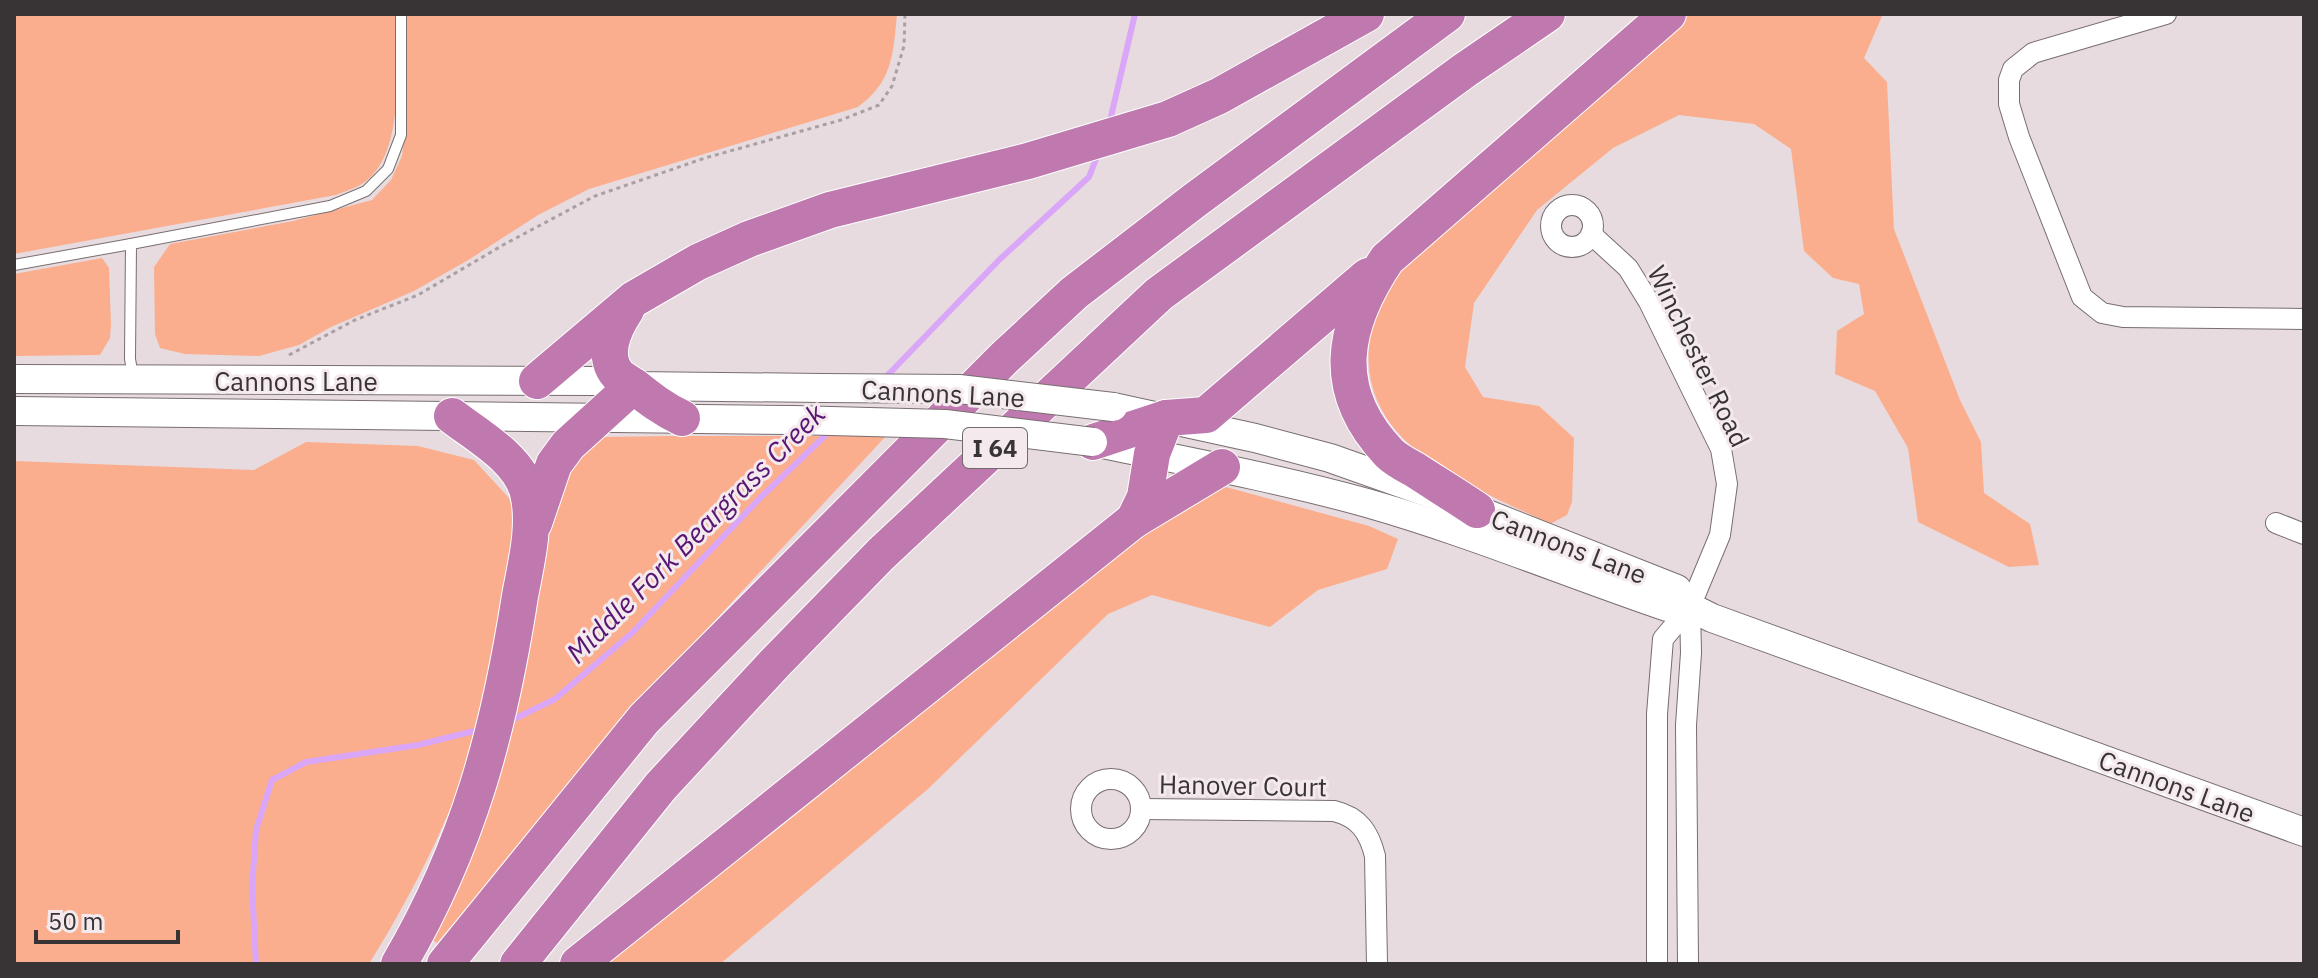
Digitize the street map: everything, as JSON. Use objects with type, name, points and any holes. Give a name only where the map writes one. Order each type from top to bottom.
[{"type":"highway","points":[[537,381],[634,299],[698,262],[803,218],[1028,161],[1168,119],[1219,96],[1366,14]]},
{"type":"highway","name":"I 64","points":[[445,964],[644,719],[1004,358],[1074,293],[1447,14]]},
{"type":"highway","name":"I 64","points":[[518,964],[661,786],[775,663],[881,554],[1159,294],[1465,70],[1547,14]]},
{"type":"highway","points":[[1093,442],[1166,418],[1206,415],[1668,14]]},
{"type":"highway","points":[[1387,259],[1359,306],[1350,342],[1348,384],[1361,416],[1391,455],[1477,520]]},
{"type":"highway","points":[[634,299],[617,323],[610,358],[617,374],[655,405],[682,418]]},
{"type":"highway","points":[[399,964],[420,929],[457,847],[480,782],[501,705],[530,535],[544,488],[554,464],[571,441],[633,386]]},
{"type":"highway","points":[[452,416],[517,469],[528,492],[530,535]]},
{"type":"highway","points":[[1134,520],[1145,497],[1152,454],[1166,418]]},
{"type":"highway","points":[[578,964],[1134,520],[1222,467]]},
{"type":"main road","name":"Cannons Lane","points":[[14,379],[602,381],[633,386],[959,389],[1113,407],[1330,458],[1477,520],[1677,589],[1690,607],[1712,618],[2304,832]]},
{"type":"main road","points":[[133,379],[134,412]]},
{"type":"main road","name":"Cannons Lane","points":[[14,411],[945,424],[1093,442],[1222,467],[1368,503],[1477,520]]},
{"type":"street","points":[[2166,14],[2033,53],[2013,69],[2009,80],[2009,104],[2019,137],[2082,297],[2102,313],[2123,317],[2304,319]]},
{"type":"street","name":"Winchester Road","points":[[1591,234],[1628,268],[1649,302],[1721,449],[1727,484],[1720,535],[1690,607],[1663,639],[1657,714],[1657,964]]},
{"type":"street","points":[[2276,523],[2304,534]]},
{"type":"street","name":"Winchester Road","points":[[1688,964],[1686,725],[1692,643],[1690,607]]},
{"type":"street","points":[[1658,780],[1686,778]]},
{"type":"street","name":"Hanover Court","points":[[1141,809],[1334,811],[1356,819],[1364,827],[1373,848],[1377,964]]},
{"type":"street","points":[[1658,917],[1688,915]]},
{"type":"lane","points":[[14,265],[330,206],[366,191],[388,169],[401,135],[401,14]]},
{"type":"lane","points":[[131,244],[130,359],[133,379]]},
{"type":"path","points":[[277,358],[289,355],[355,320],[418,295],[595,196],[705,158],[841,120],[879,105],[892,86],[904,46],[905,14]]},
{"type":"shaded area","points":[[14,14],[396,14],[396,104],[387,149],[378,168],[365,182],[336,195],[14,254]]},
{"type":"shaded area","points":[[407,14],[897,14],[892,55],[885,77],[858,107],[589,189],[538,215],[414,291],[331,327],[299,345],[259,356],[185,354],[160,348],[155,334],[154,267],[170,244],[293,221],[372,200],[391,180],[402,156],[407,115]]},
{"type":"shaded area","points":[[1687,14],[1883,14],[1864,58],[1887,82],[1894,229],[1960,400],[1981,442],[1984,493],[2030,524],[2039,565],[2009,567],[1918,522],[1908,448],[1875,391],[1835,374],[1837,331],[1864,314],[1859,284],[1833,278],[1804,251],[1791,149],[1754,124],[1679,115],[1613,148],[1537,210],[1474,303],[1465,367],[1483,397],[1539,406],[1574,438],[1572,502],[1567,515],[1550,524],[1455,477],[1425,457],[1399,434],[1380,407],[1370,375],[1370,337],[1380,307],[1408,260]]},
{"type":"shaded area","points":[[102,258],[109,268],[111,324],[110,338],[100,355],[14,356],[14,274]]},
{"type":"shaded area","points":[[886,436],[683,655],[437,943],[429,938],[554,492],[574,458],[602,437]]},
{"type":"shaded area","points":[[306,442],[418,446],[474,460],[509,498],[518,524],[493,671],[480,727],[455,797],[406,901],[369,964],[14,964],[14,461],[254,470]]},
{"type":"shaded area","points":[[1222,486],[1369,526],[1398,539],[1387,569],[1318,590],[1270,627],[1152,595],[1108,614],[928,789],[720,964],[605,964],[1177,507]]},
{"type":"waterway","name":"Middle Fork Beargrass Creek","points":[[1109,125],[1135,14]]},
{"type":"waterway","name":"Middle Fork Beargrass Creek","points":[[884,379],[999,260],[1089,177],[1098,154]]},
{"type":"waterway","name":"Middle Fork Beargrass Creek","points":[[508,722],[555,699],[632,633],[760,498],[830,431]]},
{"type":"waterway","name":"Middle Fork Beargrass Creek","points":[[256,964],[252,887],[256,830],[272,780],[306,762],[418,745],[482,729]]}]
